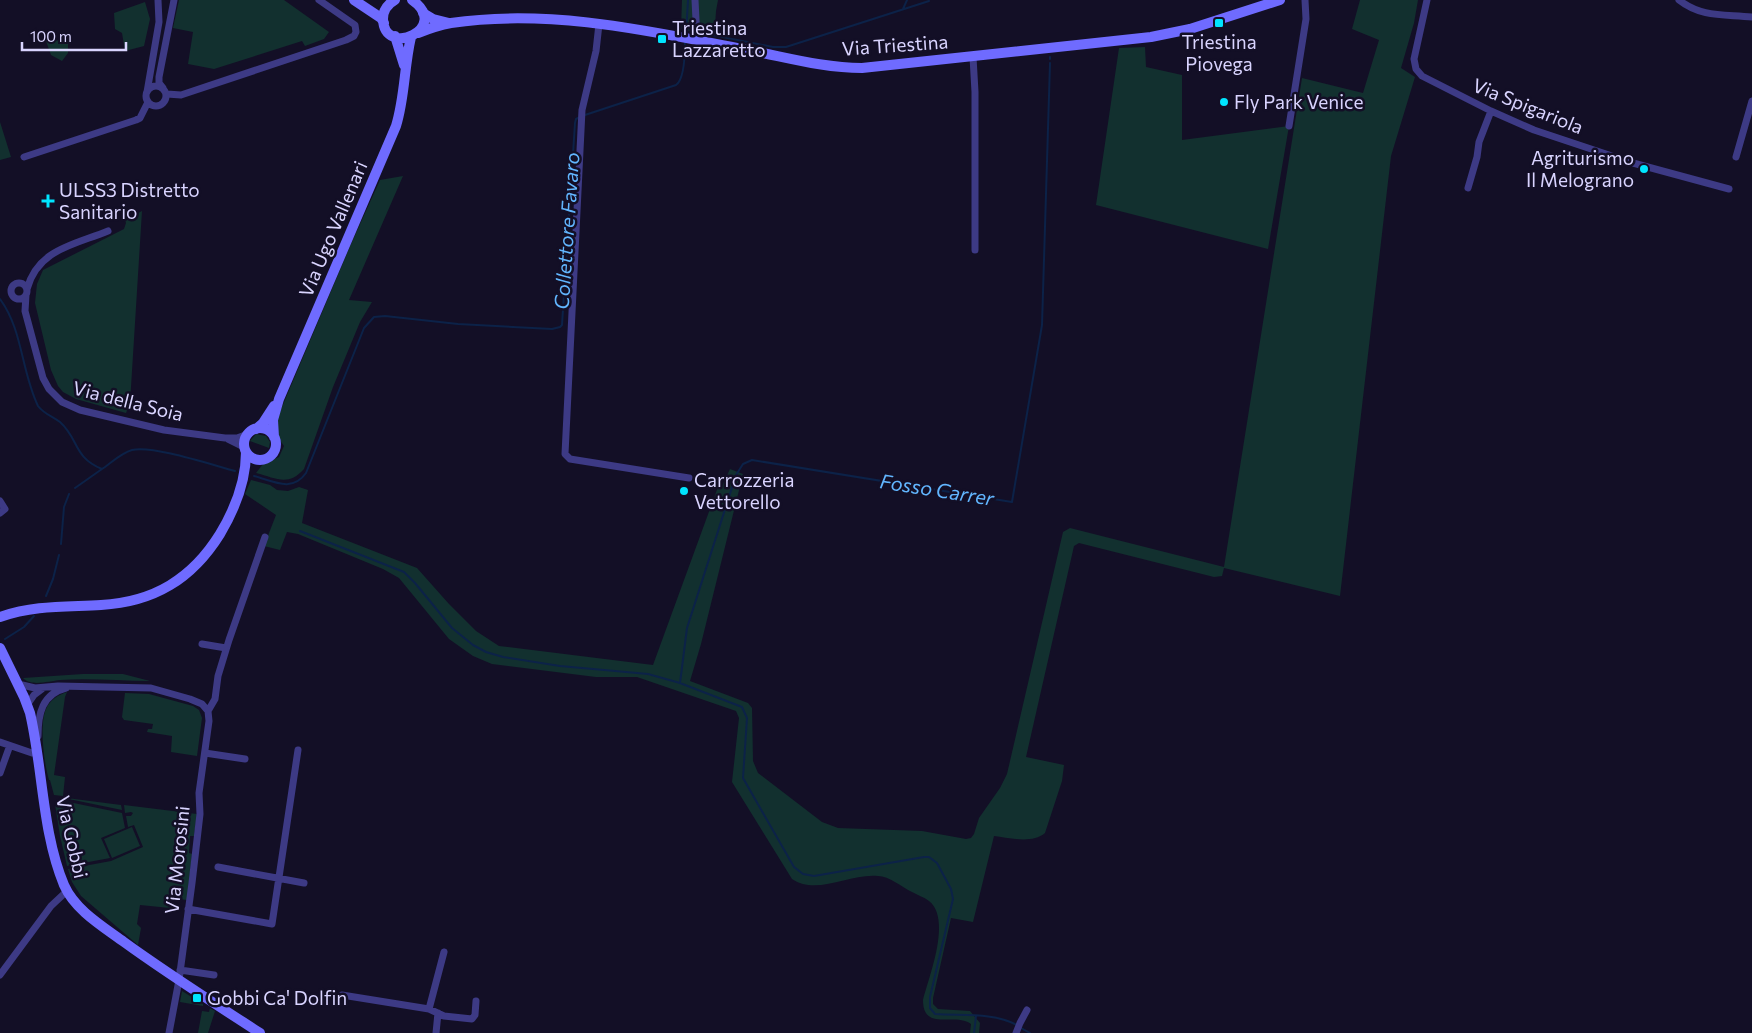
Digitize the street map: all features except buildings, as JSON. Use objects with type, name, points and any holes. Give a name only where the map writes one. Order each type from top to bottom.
[{"type":"street","points":[[24,157],[136,120],[142,114],[148,102],[147,92],[158,31],[160,16],[158,0]]},
{"type":"street","points":[[148,102],[154,106],[161,105],[166,100],[165,91],[159,83],[158,77],[174,0]]},
{"type":"street","points":[[147,92],[152,86],[156,85],[165,91],[181,96],[337,44],[354,36],[356,32],[355,25],[319,0]]},
{"type":"street","points":[[354,0],[381,18],[384,23]]},
{"type":"street","points":[[363,0],[376,6],[391,2]]},
{"type":"street","points":[[695,0],[696,40]]},
{"type":"street","name":"Via Triestina","points":[[394,36],[400,38],[414,35],[450,23],[515,18],[563,20],[677,36],[822,65],[850,68],[876,67],[1151,37],[1190,29],[1280,0]]},
{"type":"street","points":[[1289,126],[1306,19],[1305,0]]},
{"type":"street","name":"Via Spigariola","points":[[1427,0],[1414,59],[1416,69],[1422,76],[1491,111],[1534,130],[1624,160],[1729,189]]},
{"type":"street","points":[[1679,0],[1694,10],[1706,14],[1752,17]]},
{"type":"street","points":[[384,23],[383,16],[391,2]]},
{"type":"street","name":"Via Ugo Vallenari","points":[[0,617],[30,608],[125,603],[146,597],[165,589],[183,577],[206,554],[226,522],[244,480],[259,463],[273,453],[275,442],[274,420],[279,399],[396,126],[403,101],[406,70],[414,35],[423,23],[418,4]]},
{"type":"street","name":"Via Triestina","points":[[418,4],[434,19],[450,23]]},
{"type":"street","name":"Via Ugo Vallenari","points":[[384,23],[394,36],[406,70]]},
{"type":"street","points":[[600,24],[596,51],[582,110],[565,454],[570,459],[689,478]]},
{"type":"street","points":[[973,57],[975,92],[974,250]]},
{"type":"street","points":[[1736,157],[1752,101]]},
{"type":"street","points":[[1468,188],[1477,157],[1479,142],[1491,111]]},
{"type":"street","name":"Via della Soia","points":[[20,283],[30,276],[40,262],[55,252],[108,231]]},
{"type":"street","name":"Via della Soia","points":[[30,276],[26,292],[25,311],[43,378],[49,389],[62,402],[80,410],[144,426],[225,438],[237,438],[252,431]]},
{"type":"street","points":[[20,283],[26,292],[21,299],[15,298],[11,294],[12,287],[20,283]]},
{"type":"street","name":"Via della Soia","points":[[15,298],[25,311]]},
{"type":"street","name":"Via Ugo Vallenari","points":[[244,480],[244,442],[252,431],[263,423],[279,399]]},
{"type":"street","points":[[252,431],[266,430],[274,437]]},
{"type":"street","name":"Via della Soia","points":[[225,438],[245,450]]},
{"type":"street","points":[[245,450],[254,459],[264,459]]},
{"type":"street","points":[[0,501],[5,509],[0,513]]},
{"type":"street","name":"Via Morosini","points":[[169,1033],[179,975],[200,814],[199,793],[209,721],[207,709],[215,699],[218,676],[226,648],[265,537]]},
{"type":"street","points":[[202,644],[226,648]]},
{"type":"street","name":"Via Gobbi","points":[[0,648],[27,705],[52,840],[67,891],[77,905],[98,923],[179,975],[260,1033]]},
{"type":"street","points":[[18,684],[28,688],[76,686],[151,688],[196,701],[207,709]]},
{"type":"street","points":[[27,705],[47,698],[61,690],[76,686]]},
{"type":"street","points":[[27,705],[38,691],[44,687]]},
{"type":"street","points":[[35,752],[39,716],[47,698]]},
{"type":"street","points":[[0,744],[35,752]]},
{"type":"street","points":[[0,744],[22,753],[35,752]]},
{"type":"street","points":[[0,773],[9,748]]},
{"type":"street","points":[[188,909],[272,924],[298,750]]},
{"type":"street","points":[[205,753],[245,758]]},
{"type":"street","points":[[218,867],[304,882]]},
{"type":"street","points":[[0,975],[51,906],[67,891]]},
{"type":"street","points":[[429,1008],[444,952]]},
{"type":"street","points":[[179,975],[214,975]]},
{"type":"street","points":[[342,995],[429,1008],[438,1014],[472,1019],[475,1015],[476,1001]]},
{"type":"street","points":[[1018,1028],[1027,1010]]},
{"type":"street","points":[[436,1033],[438,1014]]},
{"type":"green space","points":[[179,0],[284,0],[329,32],[324,39],[305,46],[302,41],[214,69],[188,64],[193,32],[173,28]]},
{"type":"green space","points":[[682,0],[718,0],[715,26],[702,25],[702,34],[681,29]]},
{"type":"green space","points":[[1360,0],[1418,0],[1414,23],[1401,68],[1415,77],[1391,156],[1340,596],[1224,568],[1222,576],[1214,577],[1079,543],[1074,546],[1026,757],[1064,765],[1062,781],[1045,833],[1027,839],[994,836],[973,922],[951,918],[933,998],[933,1004],[938,1009],[970,1011],[980,1023],[979,1033],[970,1033],[971,1024],[964,1021],[941,1020],[928,1016],[924,1010],[923,1000],[934,963],[939,934],[939,921],[936,909],[929,901],[882,876],[867,876],[823,885],[802,884],[792,879],[732,782],[739,718],[736,711],[637,677],[596,677],[492,664],[473,656],[449,639],[399,578],[383,569],[298,534],[287,532],[280,550],[264,546],[276,515],[245,494],[251,480],[270,485],[277,490],[288,491],[299,487],[308,490],[302,523],[417,568],[476,631],[499,646],[653,665],[718,487],[721,488],[730,469],[743,474],[690,681],[748,703],[752,708],[753,761],[758,773],[822,822],[838,828],[922,831],[966,839],[971,838],[979,818],[1000,788],[1007,774],[1063,532],[1070,528],[1224,567],[1302,78],[1363,93],[1379,40],[1352,29]]},
{"type":"green space","points":[[145,2],[150,19],[144,46],[125,51],[122,33],[115,29],[114,13]]},
{"type":"green space","points":[[68,40],[68,53],[62,61],[51,55],[46,41]]},
{"type":"green space","points":[[1145,47],[1146,67],[1182,75],[1182,140],[1289,126],[1268,249],[1096,205],[1119,48]]},
{"type":"green space","points":[[0,122],[11,157],[0,160]]},
{"type":"green space","points":[[403,176],[349,300],[372,302],[360,322],[333,387],[304,469],[293,478],[282,480],[256,473],[263,464],[279,457],[284,446],[277,436],[276,421],[380,180]]},
{"type":"green space","points":[[142,211],[130,403],[126,413],[76,399],[63,392],[58,386],[51,370],[35,303],[37,284],[43,270],[124,229],[125,220]]},
{"type":"green space","points":[[256,434],[266,436],[270,442],[269,448],[250,441]]},
{"type":"green space","points":[[83,674],[123,674],[150,681],[71,679],[35,683],[26,681],[23,678]]},
{"type":"green space","points":[[67,692],[54,775],[65,777],[63,796],[54,795],[49,780],[45,764],[43,724],[46,709],[52,700]]},
{"type":"green space","points":[[125,693],[149,694],[193,706],[199,710],[202,718],[197,756],[171,752],[172,736],[147,732],[148,729],[152,729],[153,724],[124,720],[122,717]]},
{"type":"green space","points":[[59,797],[121,805],[122,810]]},
{"type":"green space","points":[[59,800],[122,813],[125,828],[101,838],[110,858],[67,866],[55,804]]},
{"type":"green space","points":[[124,805],[197,814],[194,836],[190,836],[189,853],[192,854],[187,900],[171,898],[170,908],[140,905],[137,924],[141,928],[138,945],[81,896],[72,882],[68,869],[111,861],[143,847],[134,825],[128,827],[126,816],[131,816],[133,813],[125,813]]},
{"type":"green space","points":[[132,827],[140,846],[112,858],[104,839]]},
{"type":"green space","points":[[182,991],[203,1004],[203,1006],[180,1002]]},
{"type":"green space","points":[[210,1008],[215,1011],[208,1033],[198,1033],[202,1011],[209,1012]]},
{"type":"waterway","name":"Collettore Favaro","points":[[686,34],[688,0]]},
{"type":"waterway","points":[[903,9],[907,0]]},
{"type":"waterway","points":[[702,33],[773,47],[786,47],[929,1]]},
{"type":"waterway","name":"Collettore Favaro","points":[[585,115],[676,85],[683,71],[685,41]]},
{"type":"waterway","name":"Fosso Carrer","points":[[680,683],[687,628],[736,475],[743,464],[752,460],[1012,502],[1042,325],[1050,63]]},
{"type":"waterway","name":"Collettore Favaro","points":[[254,476],[275,483],[288,484],[295,483],[306,473],[364,328],[374,317],[385,316],[458,324],[552,329],[562,325],[575,123],[576,119],[580,117]]},
{"type":"waterway","points":[[0,299],[8,311],[18,337],[32,393],[38,406],[66,428],[86,459],[102,469],[124,453],[142,449],[198,460],[235,471]]},
{"type":"waterway","points":[[75,488],[102,469]]},
{"type":"waterway","points":[[61,544],[64,507],[69,494]]},
{"type":"waterway","points":[[300,531],[404,572],[452,628],[473,645],[486,652],[503,657],[560,666],[648,674],[680,683],[742,707],[747,718],[743,778],[794,867],[803,874],[814,876],[929,857],[937,863],[951,889],[953,899],[930,997],[930,1008],[935,1014],[988,1016],[1017,1025]]},
{"type":"waterway","points":[[46,596],[53,579],[59,555]]},
{"type":"waterway","points":[[5,639],[24,627],[34,616]]},
{"type":"waterway","points":[[974,1033],[976,1016]]},
{"type":"waterway","points":[[1021,1028],[1030,1033]]},
{"type":"place","name":"Triestina Piovega","points":[[1219,23]]},
{"type":"place","name":"Triestina Lazzaretto","points":[[662,39]]},
{"type":"place","name":"Fly Park Venice","points":[[1224,102]]},
{"type":"place","name":"Agriturismo Il Melograno","points":[[1644,169]]},
{"type":"place","name":"ULSS3 Distretto Sanitario","points":[[48,201]]},
{"type":"place","name":"Carrozzeria Vettorello","points":[[684,491]]},
{"type":"place","name":"Gobbi Ca' Dolfin","points":[[197,998]]}]
